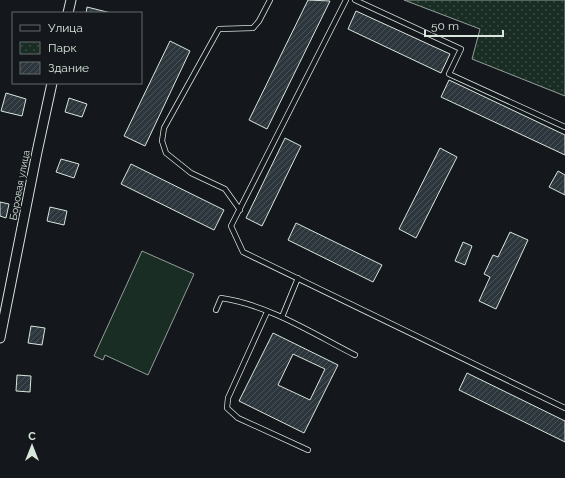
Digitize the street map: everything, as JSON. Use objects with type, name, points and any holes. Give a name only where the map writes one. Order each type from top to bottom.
[{"type":"street","points":[[68,12],[71,0]]},
{"type":"street","name":"Боровая улица","points":[[0,338],[52,84]]},
{"type":"lane","points":[[240,210],[226,189],[191,173],[175,162],[166,153],[162,141],[164,128],[219,29],[253,28],[259,21],[270,0]]},
{"type":"lane","points":[[346,0],[231,226],[243,252],[565,408]]},
{"type":"lane","points":[[355,0],[461,50],[449,74],[565,127]]},
{"type":"lane","points":[[282,318],[298,278]]},
{"type":"lane","points":[[216,310],[221,298],[238,301],[282,318],[355,355]]},
{"type":"lane","points":[[267,312],[228,398],[227,408],[238,418],[308,450]]},
{"type":"green space","points":[[404,0],[565,0],[565,96],[472,59],[480,29]]},
{"type":"green space","points":[[142,251],[194,274],[148,375],[105,355],[103,360],[94,356]]},
{"type":"building","points":[[308,0],[330,1],[267,129],[249,120]]},
{"type":"building","points":[[87,7],[107,12],[86,12]]},
{"type":"building","points":[[356,11],[450,54],[441,73],[348,29]]},
{"type":"building","points":[[170,41],[190,51],[145,146],[124,136]]},
{"type":"building","points":[[449,80],[565,135],[565,155],[441,97]]},
{"type":"building","points":[[6,93],[26,99],[22,116],[1,111]]},
{"type":"building","points":[[69,98],[87,104],[82,117],[65,112]]},
{"type":"building","points":[[285,138],[301,146],[262,226],[246,218]]},
{"type":"building","points":[[440,148],[457,157],[416,238],[399,229]]},
{"type":"building","points":[[61,159],[79,164],[74,178],[56,172]]},
{"type":"building","points":[[131,164],[224,210],[214,230],[121,184]]},
{"type":"building","points":[[558,171],[565,175],[565,195],[549,187]]},
{"type":"building","points":[[0,202],[9,204],[6,218],[0,216]]},
{"type":"building","points":[[50,207],[67,211],[64,225],[47,221]]},
{"type":"building","points":[[296,223],[382,265],[373,282],[288,240]]},
{"type":"building","points":[[510,232],[528,240],[496,309],[479,301],[490,277],[484,274],[493,255],[498,257]]},
{"type":"building","points":[[463,242],[472,246],[465,265],[455,261]]},
{"type":"building","points":[[31,326],[45,328],[42,345],[28,343]]},
{"type":"building","points":[[273,333],[338,365],[304,433],[239,401]],"holes":[[[293,354],[325,369],[310,400],[278,385]]]},
{"type":"building","points":[[467,373],[565,421],[565,442],[459,390]]},
{"type":"building","points":[[17,375],[31,376],[30,392],[16,391]]}]
